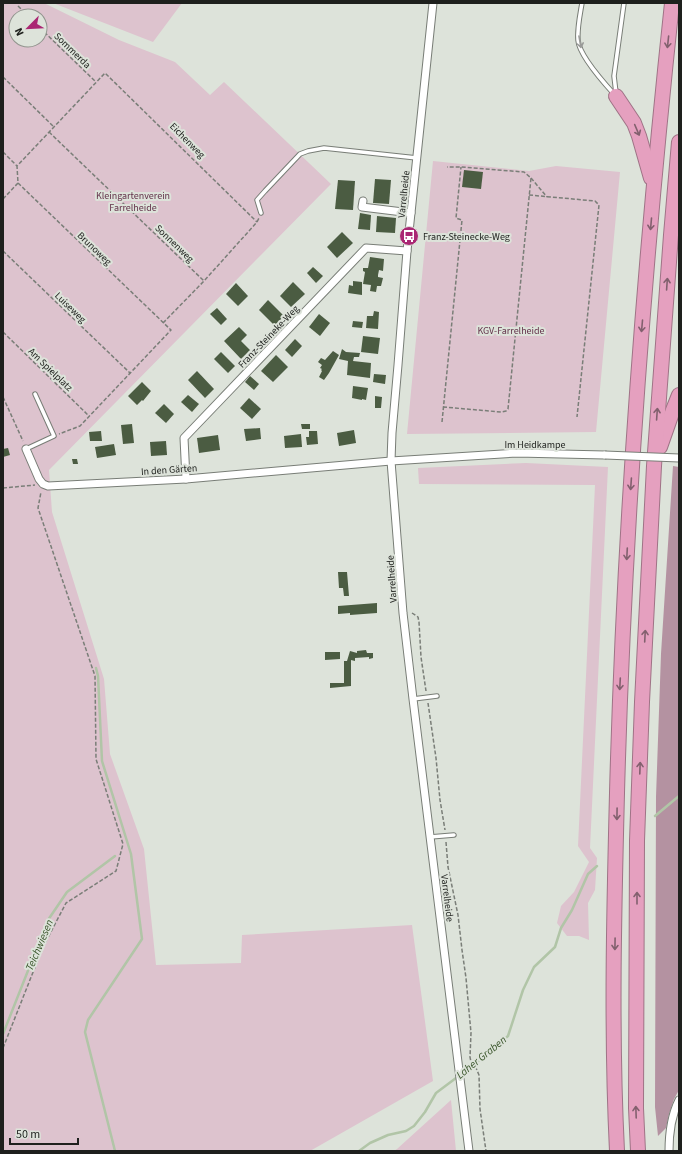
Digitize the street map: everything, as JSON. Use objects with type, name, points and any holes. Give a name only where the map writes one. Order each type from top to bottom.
[{"type":"highway","points":[[617,1151],[615,1116],[614,998],[616,843],[620,700],[629,508],[641,339],[661,108],[672,3]]},
{"type":"highway","points":[[616,96],[634,123],[640,136],[654,189]]},
{"type":"highway","points":[[638,1151],[636,1108],[637,841],[642,702],[654,466],[679,142]]},
{"type":"highway","points":[[654,466],[672,410],[679,395]]},
{"type":"street","name":"Varrelheide","points":[[433,3],[407,252],[391,461],[403,613],[469,1151]]},
{"type":"street","points":[[363,201],[362,207],[411,213]]},
{"type":"street","name":"Franz-Steineke-Weg","points":[[186,479],[184,438],[366,248],[407,252]]},
{"type":"street","points":[[26,449],[43,484]]},
{"type":"street","name":"Im Heidkampe","points":[[391,461],[517,453],[679,458]]},
{"type":"street","name":"In den Gärten","points":[[43,484],[48,486],[186,479],[391,461]]},
{"type":"street","points":[[669,1151],[669,1138],[672,1119],[679,1100]]},
{"type":"lane","points":[[582,3],[578,41],[583,53],[595,71],[616,96]]},
{"type":"lane","points":[[616,96],[614,76],[624,3]]},
{"type":"lane","points":[[261,213],[257,200],[300,154],[308,150],[324,148],[417,158]]},
{"type":"lane","points":[[26,449],[54,436],[35,394]]},
{"type":"lane","points":[[413,699],[437,696]]},
{"type":"lane","points":[[430,837],[454,835]]},
{"type":"path","name":"Sommerda","points":[[48,36],[96,82]]},
{"type":"path","name":"Eichenweg","points":[[96,82],[105,73],[257,222],[204,281]]},
{"type":"path","points":[[3,78],[54,127]]},
{"type":"path","points":[[17,166],[96,82]]},
{"type":"path","name":"Sonnenweg","points":[[49,132],[204,281]]},
{"type":"path","points":[[3,152],[17,166],[18,183],[3,199]]},
{"type":"path","points":[[447,167],[524,172],[547,197]]},
{"type":"path","points":[[442,422],[462,220],[456,218],[461,167]]},
{"type":"path","points":[[443,406],[501,412],[508,409],[531,178]]},
{"type":"path","name":"Brunoweg","points":[[18,183],[163,323]]},
{"type":"path","points":[[530,195],[595,202],[599,205],[577,417]]},
{"type":"path","name":"Luiseweg","points":[[3,251],[130,373]]},
{"type":"path","points":[[54,436],[80,426],[171,330],[163,323],[204,281]]},
{"type":"path","name":"Am Spielplatz","points":[[3,332],[89,416]]},
{"type":"path","points":[[3,397],[26,449]]},
{"type":"path","points":[[3,488],[43,484],[38,508],[95,676],[96,760],[123,844],[116,871],[66,903],[43,947],[3,1048]]},
{"type":"path","points":[[471,1062],[479,1074],[480,1109],[486,1151]]},
{"type":"green space","name":"Kleingartenverein Farrelheide","points":[[3,3],[44,3],[119,40],[175,62],[210,95],[224,82],[331,184],[49,470],[52,512],[104,679],[110,754],[144,849],[156,965],[241,963],[242,935],[412,925],[433,1081],[310,1151],[3,1151]]},
{"type":"green space","points":[[53,3],[182,3],[153,42]]},
{"type":"green space","name":"KGV-Farrelheide","points":[[433,161],[529,171],[556,166],[620,172],[596,432],[407,434]]},
{"type":"green space","points":[[526,463],[608,467],[590,848],[597,858],[595,890],[588,903],[589,940],[579,936],[567,936],[557,923],[561,906],[574,892],[589,862],[578,846],[595,485],[419,484],[418,468]]},
{"type":"green space","points":[[451,1100],[456,1151],[394,1151],[397,1149]]},
{"type":"shaded area","points":[[673,466],[679,467],[679,1090],[674,1099],[666,1128],[658,1136],[655,1107],[656,797],[661,654]]},
{"type":"building","points":[[464,170],[483,172],[481,189],[462,187]]},
{"type":"building","points":[[375,179],[391,180],[389,204],[373,203]]},
{"type":"building","points":[[338,180],[355,181],[353,210],[335,209]]},
{"type":"building","points":[[360,213],[371,215],[370,230],[358,229]]},
{"type":"building","points":[[377,216],[396,218],[395,233],[376,232]]},
{"type":"building","points":[[342,232],[353,243],[337,258],[327,247]]},
{"type":"building","points":[[370,257],[384,259],[383,271],[379,270],[378,275],[378,277],[383,278],[381,286],[377,286],[376,292],[370,291],[371,285],[363,284],[365,272],[363,271],[363,268],[368,268]]},
{"type":"building","points":[[313,267],[323,276],[316,283],[307,273]]},
{"type":"building","points":[[353,281],[362,282],[362,295],[348,293],[349,285],[353,286]]},
{"type":"building","points":[[293,282],[305,294],[291,307],[280,296]]},
{"type":"building","points":[[236,283],[248,296],[238,306],[226,294]]},
{"type":"building","points":[[268,300],[284,316],[275,326],[259,310]]},
{"type":"building","points":[[217,308],[227,319],[221,325],[210,314]]},
{"type":"building","points":[[374,311],[379,312],[378,329],[366,328],[367,316],[373,316]]},
{"type":"building","points":[[319,314],[330,323],[320,336],[309,327]]},
{"type":"building","points":[[353,321],[363,322],[362,328],[352,327]]},
{"type":"building","points":[[239,327],[247,335],[241,341],[250,350],[241,359],[224,341]]},
{"type":"building","points":[[363,336],[380,338],[378,354],[361,352]]},
{"type":"building","points":[[295,339],[302,346],[292,357],[285,350]]},
{"type":"building","points":[[342,349],[346,352],[360,353],[359,357],[354,357],[353,361],[371,363],[370,378],[347,375],[348,361],[339,359]]},
{"type":"building","points":[[333,351],[339,355],[324,380],[319,377],[322,371],[320,368],[322,365],[318,362],[321,358],[325,360]]},
{"type":"building","points":[[221,352],[235,366],[228,373],[214,359]]},
{"type":"building","points":[[276,355],[288,367],[273,382],[261,371]]},
{"type":"building","points":[[197,371],[214,389],[205,398],[188,380]]},
{"type":"building","points":[[374,374],[386,375],[385,384],[373,382]]},
{"type":"building","points":[[250,376],[259,384],[254,390],[245,382]]},
{"type":"building","points":[[142,382],[151,391],[143,401],[142,400],[137,405],[128,396]]},
{"type":"building","points":[[353,386],[368,388],[366,400],[352,398]]},
{"type":"building","points":[[188,395],[199,404],[192,412],[181,402]]},
{"type":"building","points":[[375,396],[382,397],[381,408],[375,408]]},
{"type":"building","points":[[249,398],[261,409],[252,419],[240,408]]},
{"type":"building","points":[[164,404],[174,414],[166,423],[155,413]]},
{"type":"building","points":[[132,424],[134,443],[123,444],[121,425]]},
{"type":"building","points":[[301,424],[310,424],[310,429],[302,429]]},
{"type":"building","points":[[260,428],[261,439],[246,441],[244,429]]},
{"type":"building","points":[[354,430],[356,443],[339,446],[337,433]]},
{"type":"building","points":[[101,431],[102,441],[90,441],[89,432]]},
{"type":"building","points":[[309,431],[317,431],[318,444],[307,445],[306,437],[309,437]]},
{"type":"building","points":[[301,434],[302,447],[285,448],[284,436]]},
{"type":"building","points":[[218,435],[220,450],[199,453],[197,438]]},
{"type":"building","points":[[166,441],[167,455],[151,456],[150,442]]},
{"type":"building","points":[[114,444],[116,455],[97,458],[95,447]]},
{"type":"building","points":[[8,448],[10,455],[3,457],[3,449]]},
{"type":"building","points":[[72,459],[77,459],[78,464],[73,464]]},
{"type":"building","points":[[338,572],[347,572],[349,596],[344,596],[343,588],[339,588]]},
{"type":"building","points":[[377,603],[377,613],[350,615],[350,613],[338,614],[338,606]]},
{"type":"building","points":[[366,650],[367,653],[373,653],[373,658],[355,658],[355,661],[351,660],[351,686],[330,688],[330,683],[344,683],[344,661],[347,661],[350,651],[357,653],[357,651]]},
{"type":"building","points":[[325,652],[340,652],[340,659],[325,660]]},
{"type":"waterway","points":[[96,668],[98,676],[102,761],[131,854],[142,939],[88,1020],[85,1032],[115,1151]]},
{"type":"waterway","name":"Laher Graben","points":[[655,816],[679,796]]},
{"type":"waterway","name":"Teichwiesen","points":[[3,1034],[48,920],[67,892],[115,856]]},
{"type":"waterway","name":"Laher Graben","points":[[359,1151],[370,1143],[388,1135],[406,1131],[414,1126],[425,1112],[436,1093],[476,1063],[508,1036],[523,990],[534,967],[555,947],[561,928],[572,910],[588,874],[597,866]]},
{"type":"place","name":"Franz-Steinecke-Weg","points":[[409,236]]}]
